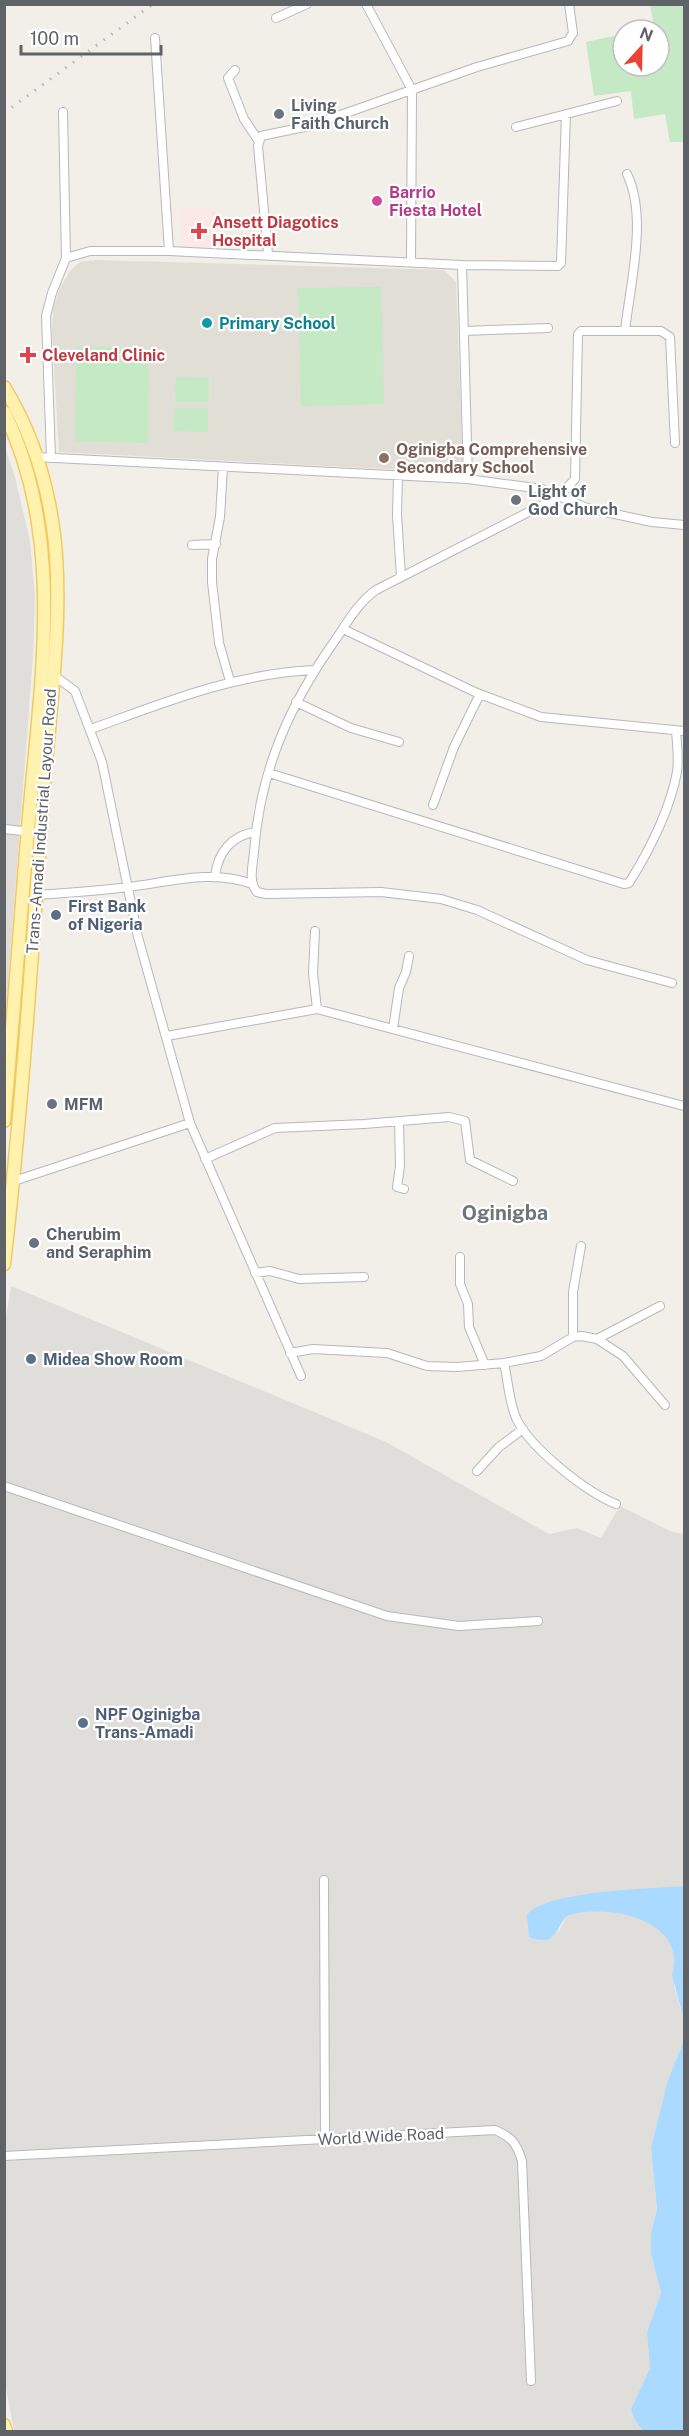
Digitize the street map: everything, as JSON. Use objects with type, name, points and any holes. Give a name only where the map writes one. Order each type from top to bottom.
[{"type":"main road","name":"Trans-Amadi Industrial Layour Road","points":[[4,387],[15,404],[36,457],[53,528],[56,570],[52,674],[36,895],[14,1181],[4,1264]]},
{"type":"main road","name":"Trans-Amadi Industrial Layour Road","points":[[4,412],[27,475],[43,564],[44,598],[4,1121]]},
{"type":"main road","points":[[4,2425],[6,2432]]},
{"type":"street","points":[[276,18],[307,4]]},
{"type":"street","points":[[366,4],[412,90],[411,262]]},
{"type":"street","points":[[258,140],[261,136],[309,126],[477,67],[568,41],[573,33],[569,4]]},
{"type":"street","points":[[155,38],[169,251]]},
{"type":"street","points":[[235,70],[228,78],[244,119],[258,140],[268,254]]},
{"type":"street","points":[[516,127],[617,101]]},
{"type":"street","points":[[51,458],[46,316],[52,292],[66,258],[63,112]]},
{"type":"street","points":[[66,258],[90,251],[169,251],[462,265],[553,266],[561,263],[566,114]]},
{"type":"street","points":[[625,331],[637,219],[633,186],[627,174]]},
{"type":"street","points":[[462,265],[468,479]]},
{"type":"street","points":[[464,331],[548,328]]},
{"type":"street","points":[[672,983],[587,960],[487,915],[441,899],[381,892],[266,894],[257,892],[252,884],[263,783],[269,773],[281,732],[314,670],[368,595],[558,497],[575,479],[578,334],[581,331],[661,331],[669,337],[675,443]]},
{"type":"street","points":[[36,457],[468,479],[542,489],[558,497],[621,516],[684,525]]},
{"type":"street","points":[[223,467],[216,544],[212,559],[212,582],[219,643],[230,681]]},
{"type":"street","points":[[398,476],[397,515],[401,577]]},
{"type":"street","points":[[192,545],[216,544]]},
{"type":"street","points":[[269,773],[624,884],[629,883],[659,831],[660,820],[680,775],[680,731],[546,718],[480,694],[343,629]]},
{"type":"street","points":[[91,729],[230,681],[314,670]]},
{"type":"street","points":[[52,674],[75,690],[91,729],[108,786],[127,887],[190,1123],[301,1376]]},
{"type":"street","points":[[433,805],[447,764],[480,694]]},
{"type":"street","points":[[296,702],[351,728],[399,742]]},
{"type":"street","points":[[4,829],[40,833]]},
{"type":"street","points":[[215,876],[216,867],[228,845],[238,836],[256,832]]},
{"type":"street","points":[[36,895],[215,876],[233,877],[252,884]]},
{"type":"street","points":[[315,931],[313,973],[317,1008]]},
{"type":"street","points":[[393,1029],[399,988],[406,972],[409,956]]},
{"type":"street","points":[[167,1036],[317,1008],[684,1106]]},
{"type":"street","points":[[205,1159],[275,1128],[459,1118],[466,1125],[470,1160],[513,1181]]},
{"type":"street","points":[[399,1121],[400,1166],[397,1186],[404,1189]]},
{"type":"street","points":[[14,1181],[190,1123]]},
{"type":"street","points":[[573,1337],[573,1292],[581,1246]]},
{"type":"street","points":[[460,1257],[460,1284],[468,1304],[469,1327],[485,1365]]},
{"type":"street","points":[[255,1273],[270,1271],[299,1279],[364,1277]]},
{"type":"street","points":[[597,1339],[660,1306]]},
{"type":"street","points":[[290,1353],[302,1350],[339,1350],[387,1353],[438,1367],[485,1365],[541,1356],[573,1337],[597,1339],[623,1356],[665,1405]]},
{"type":"street","points":[[504,1363],[514,1410],[523,1429],[588,1491],[616,1504]]},
{"type":"street","points":[[477,1471],[499,1447],[523,1429]]},
{"type":"street","points":[[4,1486],[378,1613],[411,1621],[459,1626],[538,1621]]},
{"type":"street","points":[[324,1880],[325,2139]]},
{"type":"street","name":"World Wide Road","points":[[4,2156],[495,2130],[508,2136],[517,2144],[522,2161],[531,2381]]},
{"type":"shaded area","name":"Ansett Diagotics Hospital","points":[[181,208],[216,208],[216,249],[182,249]]},
{"type":"shaded area","points":[[96,260],[444,270],[456,282],[463,473],[59,452],[52,331],[53,310],[59,290],[70,271],[80,262]]},
{"type":"shaded area","points":[[5,447],[15,477],[30,541],[35,596],[33,656],[5,1023]]},
{"type":"shaded area","points":[[11,1286],[386,1442],[549,1534],[577,1528],[601,1538],[620,1506],[672,1532],[684,1534],[684,1886],[567,1897],[557,1935],[567,1916],[578,1911],[615,1911],[645,1919],[664,1931],[678,1948],[674,1986],[684,2020],[684,2040],[668,2080],[651,2149],[657,2209],[651,2233],[651,2254],[661,2293],[647,2332],[650,2368],[631,2409],[634,2419],[643,2431],[14,2431],[4,2377],[4,1330]]},
{"type":"green space","points":[[650,5],[684,5],[684,142],[670,142],[665,114],[634,119],[631,91],[594,96],[586,42],[611,37],[611,78],[671,78],[671,18],[652,18]]},
{"type":"green space","points":[[381,287],[384,404],[301,406],[298,288]]},
{"type":"green space","points":[[76,346],[149,348],[148,443],[75,441]]},
{"type":"green space","points":[[176,377],[209,378],[209,402],[175,402]]},
{"type":"green space","points":[[174,408],[208,408],[208,432],[173,431]]},
{"type":"water","points":[[684,1886],[684,2020],[672,1975],[674,1956],[668,1940],[656,1928],[640,1919],[601,1911],[583,1912],[567,1916],[550,1939],[538,1940],[529,1937],[527,1915],[538,1907],[555,1900],[601,1892]]},
{"type":"water","points":[[684,2040],[684,2431],[643,2431],[634,2419],[631,2409],[650,2368],[647,2332],[661,2293],[651,2254],[651,2233],[657,2209],[651,2148],[668,2080]]},
{"type":"railway","points":[[4,113],[153,4]]},
{"type":"place","name":"Living Faith Church","points":[[279,114]]},
{"type":"place","name":"Barrio Fiesta Hotel","points":[[377,201]]},
{"type":"place","name":"Ansett Diagotics Hospital","points":[[199,231]]},
{"type":"place","name":"Primary School","points":[[207,323]]},
{"type":"place","name":"Cleveland Clinic","points":[[28,355]]},
{"type":"place","name":"Oginigba Comprehensive Secondary School","points":[[384,458]]},
{"type":"place","name":"Light of God Church","points":[[516,500]]},
{"type":"place","name":"First Bank of Nigeria","points":[[56,915]]},
{"type":"place","name":"MFM","points":[[52,1104]]},
{"type":"place","name":"Cherubim and Seraphim","points":[[34,1243]]},
{"type":"place","name":"Midea Show Room","points":[[31,1359]]},
{"type":"place","name":"NPF Oginigba Trans-Amadi","points":[[83,1723]]},
{"type":"district","name":"Oginigba","points":[[505,1213]]}]
